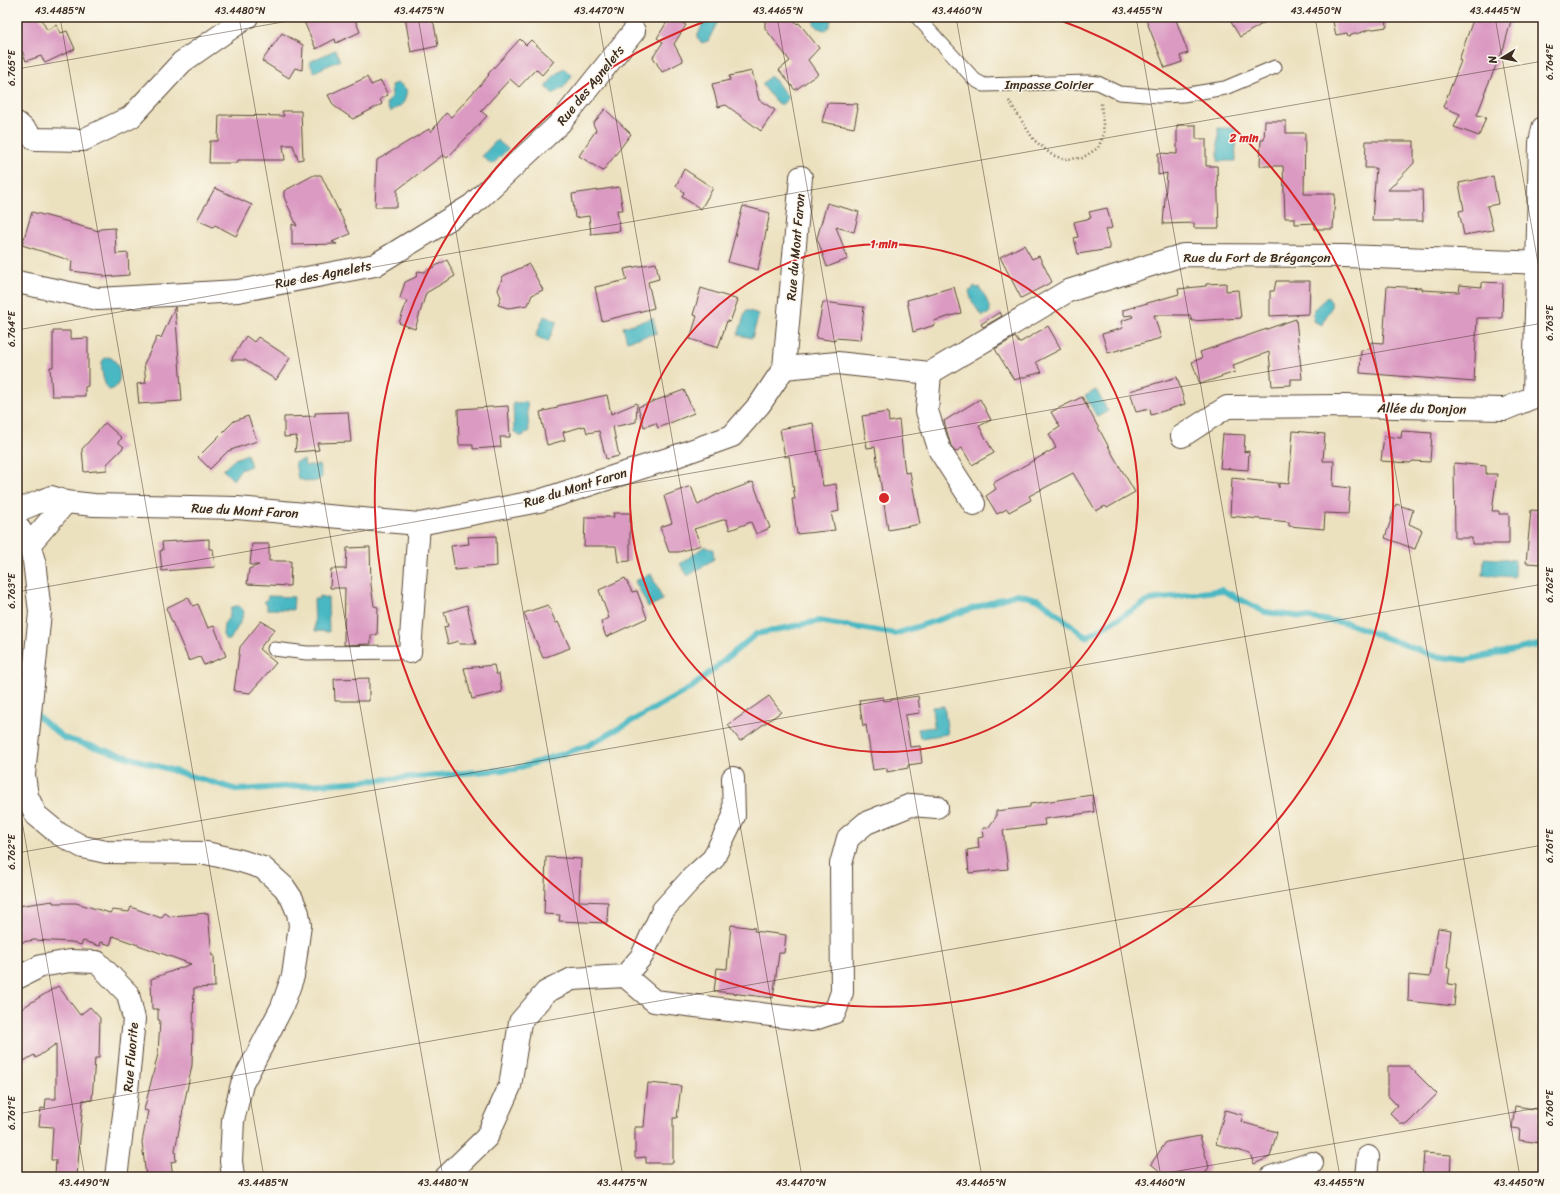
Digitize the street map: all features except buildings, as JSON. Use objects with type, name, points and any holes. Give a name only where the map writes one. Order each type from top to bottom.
[{"type":"street","points":[[17,123],[34,139],[83,140],[131,118],[182,62],[247,17]]},
{"type":"street","name":"Rue des Agnelets","points":[[17,282],[98,300],[238,291],[375,264],[472,206],[560,123],[634,31]]},
{"type":"street","points":[[1540,263],[1540,143],[1543,128]]},
{"type":"street","name":"Rue du Mont Faron","points":[[17,510],[51,497],[66,502],[94,505],[237,508],[419,524],[539,501],[671,458],[732,436],[760,404],[784,368],[801,177]]},
{"type":"street","name":"Rue du Fort de Brégançon","points":[[930,373],[1068,292],[1183,255],[1344,256],[1540,263]]},
{"type":"street","name":"Allée du Donjon","points":[[1182,436],[1227,407],[1343,406],[1505,410],[1534,397],[1540,263]]},
{"type":"street","points":[[784,368],[837,363],[930,373],[927,411],[940,451],[974,504]]},
{"type":"street","points":[[29,545],[66,502]]},
{"type":"street","points":[[410,652],[419,524]]},
{"type":"street","points":[[17,525],[29,545],[34,562],[40,612],[22,790],[36,814],[59,834],[83,847],[106,852],[206,853],[263,868],[284,887],[292,898],[298,913],[300,938],[293,976],[282,1008],[242,1084],[233,1120],[231,1161],[233,1177]]},
{"type":"street","points":[[625,976],[642,956],[662,910],[692,878],[713,859],[734,816],[732,778]]},
{"type":"street","points":[[446,1177],[487,1137],[510,1086],[520,1022],[546,992],[572,979],[625,976],[654,1001],[811,1020],[836,1012],[842,992],[841,864],[848,838],[866,823],[911,805],[937,807]]},
{"type":"street","name":"Rue Fluorite","points":[[17,978],[41,966],[70,961],[97,962],[128,994],[134,1019],[116,1177]]},
{"type":"street","points":[[1271,1177],[1312,1163]]},
{"type":"lane","name":"Impasse Coirier","points":[[917,17],[975,80],[984,85],[1098,83],[1119,93],[1159,96],[1183,95],[1225,88],[1274,67]]},
{"type":"lane","points":[[274,649],[307,653],[410,652]]},
{"type":"path","points":[[998,84],[1034,140],[1052,155],[1064,159],[1082,158],[1098,148],[1104,134],[1098,83]]},
{"type":"water","points":[[704,17],[720,17],[708,41],[701,43],[697,37]]},
{"type":"water","points":[[814,17],[831,17],[830,24],[826,30],[820,29],[815,25]]},
{"type":"water","points":[[335,50],[340,60],[314,72],[309,62]]},
{"type":"water","points":[[564,68],[572,76],[564,87],[553,94],[546,87],[556,74]]},
{"type":"water","points":[[770,76],[776,81],[788,98],[781,105],[774,100],[762,84]]},
{"type":"water","points":[[397,83],[407,90],[404,101],[401,105],[390,112],[386,105],[392,96],[391,85]]},
{"type":"water","points":[[1218,128],[1235,128],[1236,161],[1218,161]]},
{"type":"water","points":[[497,140],[508,149],[492,165],[482,156]]},
{"type":"water","points":[[974,286],[977,288],[979,287],[983,293],[988,302],[990,313],[982,316],[972,302],[969,291],[972,290]]},
{"type":"water","points":[[1327,297],[1330,300],[1331,307],[1322,325],[1313,321],[1314,309]]},
{"type":"water","points":[[746,310],[759,314],[752,338],[738,335]]},
{"type":"water","points":[[544,316],[557,321],[548,342],[536,336]]},
{"type":"water","points":[[653,318],[657,333],[627,341],[623,327]]},
{"type":"water","points":[[109,357],[117,364],[120,375],[117,385],[109,390],[104,380],[102,363],[105,358]]},
{"type":"water","points":[[1096,390],[1108,411],[1097,417],[1085,396]]},
{"type":"water","points":[[527,402],[529,432],[526,432],[523,436],[519,436],[514,432],[513,403]]},
{"type":"water","points":[[247,454],[251,466],[240,470],[233,480],[223,470],[235,459]]},
{"type":"water","points":[[304,460],[305,466],[319,465],[322,477],[320,479],[311,482],[298,479],[295,462]]},
{"type":"water","points":[[705,546],[713,549],[714,559],[688,576],[680,564]]},
{"type":"water","points":[[1484,558],[1515,560],[1514,577],[1483,575]]},
{"type":"water","points":[[651,574],[663,600],[648,607],[635,581]]},
{"type":"water","points":[[268,596],[294,597],[293,610],[267,609],[267,605],[264,602]]},
{"type":"water","points":[[319,596],[328,598],[329,632],[315,631],[314,599],[319,599]]},
{"type":"water","points":[[239,606],[244,611],[242,619],[230,640],[226,640],[223,635],[224,624],[229,617],[231,608]]},
{"type":"water","points":[[944,706],[948,734],[920,738],[918,729],[934,727],[932,707]]},
{"type":"waterway","points":[[35,714],[64,738],[238,790],[515,769],[587,746],[691,688],[756,634],[819,621],[895,634],[1017,594],[1040,600],[1086,637],[1150,600],[1222,590],[1265,612],[1347,623],[1434,656],[1466,660],[1543,644]]},
{"type":"waterway","points":[[17,699],[27,707]]}]
